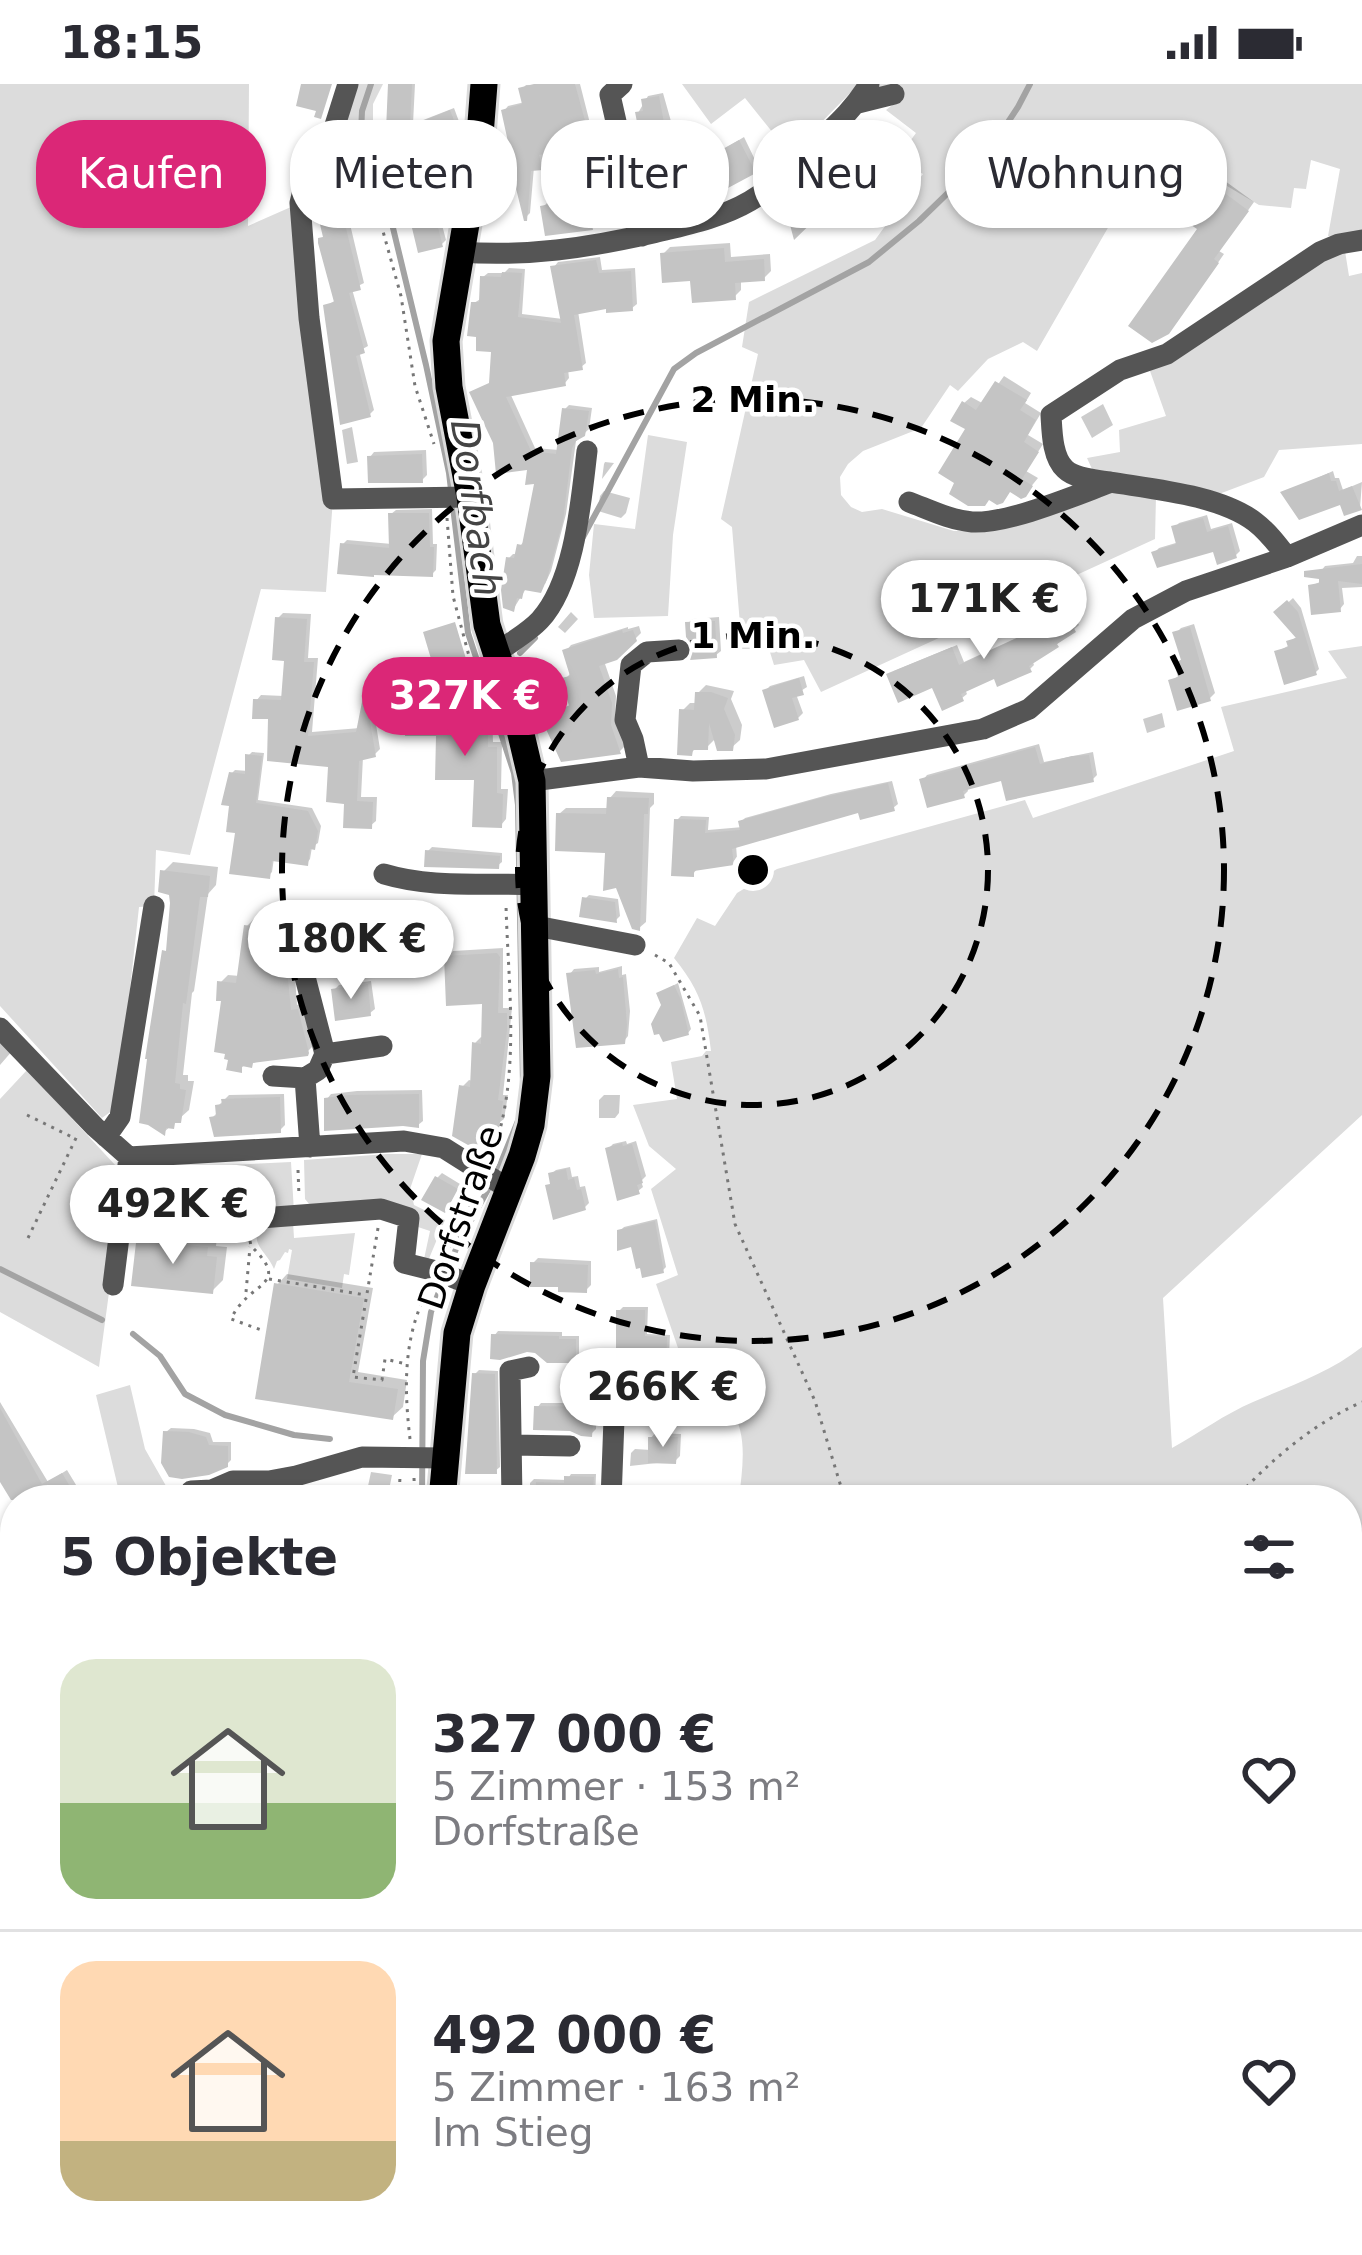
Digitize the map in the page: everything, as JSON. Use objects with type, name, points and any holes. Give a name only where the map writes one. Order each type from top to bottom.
[{"type":"main road","name":"Dorfstraße","points":[[436,1485],[425,1457],[458,1333],[450,1277],[495,1179],[531,1125],[537,1076],[536,926],[520,885],[532,781],[457,497],[446,341],[479,148],[484,84]]},
{"type":"street","points":[[337,120],[348,84]]},
{"type":"street","points":[[622,84],[610,95],[642,236]]},
{"type":"street","points":[[460,252],[553,252],[696,223],[749,202],[782,178],[864,94],[894,94]]},
{"type":"street","points":[[302,228],[332,499],[457,497]]},
{"type":"street","points":[[1287,557],[1269,534],[1231,509],[1067,472],[1052,437],[1051,415],[1120,370],[1167,354],[1320,252],[1362,240]]},
{"type":"street","points":[[495,654],[538,621],[558,594],[580,518],[587,451]]},
{"type":"street","points":[[909,502],[950,519],[978,523],[1112,482]]},
{"type":"street","points":[[532,781],[639,767],[766,769],[983,729],[1029,709],[1133,619],[1186,591],[1287,557],[1362,525]]},
{"type":"street","points":[[639,767],[626,720],[631,665],[647,652],[679,650]]},
{"type":"street","points":[[384,874],[455,885],[520,885]]},
{"type":"street","points":[[106,1137],[120,1117],[154,906]]},
{"type":"street","points":[[536,926],[635,944]]},
{"type":"street","points":[[273,1076],[305,1078],[318,1070],[325,1054],[297,946]]},
{"type":"street","points":[[0,1028],[129,1157],[404,1141],[444,1148],[495,1179]]},
{"type":"street","points":[[325,1054],[382,1046]]},
{"type":"street","points":[[303,1147],[305,1078]]},
{"type":"street","points":[[113,1285],[129,1157]]},
{"type":"street","points":[[121,1218],[194,1223],[381,1209],[409,1218],[404,1263],[450,1277]]},
{"type":"street","points":[[512,1485],[510,1371],[529,1367]]},
{"type":"street","points":[[612,1485],[616,1392]]},
{"type":"street","points":[[513,1445],[570,1446]]},
{"type":"street","points":[[224,1485],[296,1477],[362,1457],[425,1457]]},
{"type":"path","points":[[382,228],[401,296],[415,386],[438,460]]},
{"type":"path","points":[[457,497],[453,596],[493,725]]},
{"type":"path","points":[[415,1485],[414,1468],[425,1457],[406,1364],[417,1310],[450,1277],[478,1190],[495,1179],[509,1034],[506,898],[520,885]]},
{"type":"path","points":[[635,944],[669,962],[700,1016],[735,1224],[815,1401],[840,1485]]},
{"type":"path","points":[[27,1115],[75,1138]]},
{"type":"path","points":[[28,1238],[82,1127]]},
{"type":"path","points":[[300,1216],[303,1147]]},
{"type":"path","points":[[381,1209],[353,1377],[382,1380],[385,1359],[406,1364]]},
{"type":"path","points":[[246,1296],[248,1220]]},
{"type":"path","points":[[250,1246],[269,1264],[268,1279]]},
{"type":"path","points":[[264,1331],[231,1319],[246,1296],[268,1279],[368,1295]]},
{"type":"path","points":[[1248,1485],[1292,1445],[1362,1402]]},
{"type":"shaded area","points":[[0,84],[249,84],[249,120],[36,120],[36,228],[266,228],[266,218],[290,207],[290,228],[303,228],[333,499],[326,592],[261,589],[190,855],[156,850],[154,906],[139,907],[117,1107],[102,1118],[0,1006]]},
{"type":"shaded area","points":[[358,84],[383,84],[373,104],[373,120],[348,120]]},
{"type":"shaded area","points":[[682,84],[859,84],[824,120],[763,120],[745,98],[716,120],[708,120]]},
{"type":"shaded area","points":[[874,84],[1362,84],[1362,233],[1328,236],[1340,169],[1311,160],[1306,189],[1294,188],[1291,208],[1259,205],[1227,186],[1227,120],[945,120],[945,228],[1108,228],[1037,351],[1023,342],[988,359],[958,391],[950,385],[921,428],[863,451],[848,464],[840,477],[841,495],[862,512],[882,509],[954,531],[978,531],[1110,488],[1156,496],[1155,539],[821,692],[804,660],[774,665],[769,649],[742,649],[732,527],[721,519],[758,354],[742,347],[749,302],[875,240],[884,228],[921,228],[921,120],[899,120],[886,110],[901,98]]},
{"type":"shaded area","points":[[1345,251],[1349,276],[1362,273],[1362,444],[1279,450],[1264,477],[1219,494],[1092,469],[1087,458],[1120,452],[1119,430],[1166,416],[1150,371],[1221,330],[1307,266]]},
{"type":"shaded area","points":[[648,435],[687,442],[673,535],[668,616],[594,618],[589,575],[594,524],[635,529]]},
{"type":"shaded area","points":[[1362,646],[1362,1115],[1163,1298],[1172,1448],[1232,1412],[1323,1371],[1362,1347],[1362,1485],[740,1485],[743,1452],[736,1418],[730,1407],[700,1412],[656,1284],[678,1275],[651,1189],[676,1169],[649,1146],[633,1105],[677,1099],[671,1062],[711,1051],[700,1001],[674,958],[697,918],[715,926],[737,893],[777,869],[1025,800],[1033,818],[1234,751],[1221,707],[1347,678],[1328,651]]},
{"type":"shaded area","points":[[27,1070],[116,1166],[93,1213],[112,1216],[110,1285],[99,1367],[0,1312],[0,1099]]},
{"type":"shaded area","points":[[422,1154],[410,1189],[414,1205],[445,1220],[428,1261],[424,1259],[430,1231],[418,1227],[418,1214],[314,1210],[305,1199],[304,1160]]},
{"type":"shaded area","points":[[291,1162],[294,1212],[186,1218],[188,1167]]},
{"type":"shaded area","points":[[293,1222],[294,1238],[355,1233],[349,1275],[344,1274],[342,1288],[287,1279],[289,1249],[274,1269],[258,1243],[257,1231],[260,1224]]},
{"type":"shaded area","points":[[130,1385],[145,1449],[165,1485],[117,1485],[96,1395]]},
{"type":"building","points":[[301,84],[332,84],[321,119],[314,117],[316,111],[296,106]]},
{"type":"building","points":[[388,84],[412,84],[410,120],[386,120]]},
{"type":"building","points":[[575,84],[585,120],[541,120],[541,170],[531,171],[527,221],[517,193],[517,120],[503,120],[501,110],[522,104],[518,88]]},
{"type":"building","points":[[659,96],[664,120],[637,120],[635,112],[643,111],[641,99]]},
{"type":"building","points":[[450,110],[454,120],[425,120]]},
{"type":"building","points":[[739,140],[753,175],[729,187],[729,146]]},
{"type":"building","points":[[1227,195],[1249,211],[1169,334],[1152,343],[1128,326],[1197,229],[1227,228]]},
{"type":"building","points":[[321,228],[346,228],[361,290],[349,293],[365,353],[356,356],[371,417],[340,425],[323,305],[334,302],[318,243],[323,237]]},
{"type":"building","points":[[412,228],[438,228],[443,247],[418,253]]},
{"type":"building","points":[[544,228],[593,230],[545,236]]},
{"type":"building","points":[[791,228],[806,228],[794,240]]},
{"type":"building","points":[[724,248],[725,262],[764,259],[765,281],[735,283],[736,300],[692,303],[690,281],[662,283],[660,253]]},
{"type":"building","points":[[596,260],[599,273],[631,271],[633,311],[606,313],[606,309],[574,315],[583,370],[564,373],[566,386],[506,397],[531,451],[556,454],[562,408],[589,411],[585,436],[572,448],[563,521],[547,579],[541,593],[524,590],[514,612],[503,608],[506,557],[514,558],[517,544],[522,545],[534,484],[525,485],[527,470],[496,474],[493,443],[469,392],[489,383],[491,352],[476,351],[476,337],[467,336],[471,302],[479,302],[480,276],[522,273],[518,317],[561,323],[550,266]]},
{"type":"building","points":[[995,381],[1027,400],[1020,410],[1036,420],[1024,442],[1039,452],[1022,479],[1033,486],[1021,499],[1010,492],[997,505],[989,500],[985,506],[968,506],[949,494],[954,483],[938,473],[965,429],[950,421],[962,401],[976,410]]},
{"type":"building","points":[[422,454],[423,483],[368,483],[367,456]]},
{"type":"building","points":[[1329,473],[1339,491],[1352,486],[1362,510],[1344,516],[1340,505],[1299,520],[1280,492]]},
{"type":"building","points":[[388,513],[429,513],[433,577],[337,574],[340,543],[389,548]]},
{"type":"building","points":[[1203,518],[1207,532],[1228,526],[1237,558],[1217,565],[1213,552],[1157,568],[1151,552],[1176,544],[1171,526]]},
{"type":"building","points":[[1362,564],[1362,584],[1338,581],[1341,612],[1311,615],[1308,585],[1319,579],[1304,577],[1304,571]]},
{"type":"building","points":[[1287,600],[1298,612],[1317,675],[1284,685],[1274,651],[1288,647],[1286,641],[1296,638],[1273,612]]},
{"type":"building","points":[[1059,601],[1076,632],[1029,666],[1032,672],[997,687],[994,679],[961,694],[964,701],[942,711],[932,688],[898,703],[886,674],[952,647],[959,665],[1022,636],[1018,629],[1030,622],[1027,618]]},
{"type":"building","points":[[275,617],[307,619],[304,662],[314,662],[308,736],[356,732],[364,692],[368,709],[367,679],[399,678],[400,701],[368,710],[376,757],[359,761],[357,801],[373,802],[372,829],[343,828],[344,804],[326,802],[328,767],[267,761],[268,719],[252,719],[253,699],[281,700],[284,661],[272,660]]},
{"type":"building","points":[[715,621],[717,658],[690,660],[694,648],[686,637],[685,622]]},
{"type":"building","points":[[455,622],[472,679],[440,689],[423,632]]},
{"type":"building","points":[[1190,627],[1211,701],[1177,711],[1168,680],[1178,677],[1174,663],[1181,660],[1172,632]]},
{"type":"building","points":[[633,630],[637,641],[617,660],[599,666],[612,703],[611,725],[621,754],[561,762],[541,718],[569,706],[561,678],[570,676],[562,650]]},
{"type":"building","points":[[799,678],[804,695],[792,698],[799,720],[774,728],[762,690]]},
{"type":"building","points":[[695,692],[728,698],[724,709],[735,735],[733,751],[717,751],[709,723],[708,750],[677,755],[679,709],[694,710]]},
{"type":"building","points":[[488,714],[488,747],[497,747],[497,793],[503,794],[502,828],[472,827],[474,780],[435,780],[436,736],[405,736],[405,715]]},
{"type":"building","points":[[1035,747],[1040,764],[1089,755],[1094,782],[1006,801],[1001,781],[963,791],[965,798],[927,808],[919,779]]},
{"type":"building","points":[[245,754],[262,756],[256,803],[308,811],[318,831],[308,866],[272,861],[270,879],[229,874],[235,833],[226,832],[229,806],[221,805],[229,772],[245,774]]},
{"type":"building","points":[[888,783],[895,811],[860,820],[858,813],[732,849],[734,865],[694,871],[694,877],[671,876],[674,819],[706,820],[705,833],[740,830],[738,821]]},
{"type":"building","points":[[607,797],[649,798],[648,814],[644,814],[640,931],[632,929],[616,888],[603,891],[605,853],[555,851],[556,813],[606,814]]},
{"type":"building","points":[[425,850],[500,856],[499,869],[424,867]]},
{"type":"building","points":[[160,870],[210,876],[208,897],[200,897],[183,1003],[175,1083],[186,1090],[181,1123],[166,1128],[165,1136],[139,1123],[170,903],[169,895],[158,892]]},
{"type":"building","points":[[582,897],[615,902],[617,923],[579,917]]},
{"type":"building","points":[[433,917],[435,971],[419,972],[417,946],[396,946],[395,919]]},
{"type":"building","points":[[244,925],[277,929],[272,967],[287,969],[291,1010],[298,1009],[309,1053],[253,1063],[252,1068],[242,1066],[242,1073],[226,1070],[225,1054],[214,1052],[221,1001],[216,1001],[217,981],[236,983]]},
{"type":"building","points":[[497,953],[498,1013],[507,1013],[507,1030],[499,1129],[491,1127],[488,1148],[452,1136],[459,1085],[470,1087],[472,1042],[481,1044],[482,1004],[446,1006],[444,956]]},
{"type":"building","points":[[618,969],[619,978],[623,977],[625,1044],[576,1048],[566,973]]},
{"type":"building","points":[[368,984],[371,1016],[335,1021],[331,989]]},
{"type":"building","points":[[674,985],[689,1035],[663,1042],[659,1034],[654,1035],[651,1024],[661,1005],[656,993]]},
{"type":"building","points":[[419,1094],[419,1128],[324,1131],[324,1098]]},
{"type":"building","points":[[280,1097],[281,1133],[214,1137],[209,1117],[216,1116],[215,1105],[222,1104],[221,1099]]},
{"type":"building","points":[[632,1144],[643,1183],[637,1185],[640,1194],[617,1201],[605,1148]]},
{"type":"building","points":[[566,1169],[568,1180],[574,1178],[577,1190],[581,1189],[586,1210],[553,1220],[545,1185],[550,1184],[548,1173]]},
{"type":"building","points":[[435,1176],[458,1189],[445,1213],[421,1200]]},
{"type":"building","points":[[655,1221],[664,1273],[642,1278],[631,1247],[617,1251],[617,1230]]},
{"type":"building","points":[[137,1234],[154,1235],[153,1242],[208,1247],[207,1256],[217,1257],[213,1294],[131,1286]]},
{"type":"building","points":[[530,1262],[588,1265],[587,1293],[530,1287]]},
{"type":"building","points":[[274,1283],[364,1298],[349,1382],[398,1389],[393,1420],[255,1399]]},
{"type":"building","points":[[616,1310],[645,1310],[645,1336],[667,1337],[671,1405],[642,1405],[639,1363],[616,1363]]},
{"type":"building","points":[[491,1334],[576,1339],[576,1363],[547,1363],[527,1352],[490,1359]]},
{"type":"building","points":[[472,1373],[495,1374],[497,1474],[465,1474]]},
{"type":"building","points":[[534,1406],[594,1407],[592,1437],[533,1430]]},
{"type":"building","points":[[0,1408],[42,1484],[62,1473],[69,1485],[2,1485]]},
{"type":"building","points":[[163,1431],[189,1432],[206,1437],[209,1445],[228,1446],[228,1467],[209,1475],[169,1477],[161,1463]]},
{"type":"building","points":[[648,1437],[678,1437],[676,1464],[648,1463]]},
{"type":"building","points":[[564,1476],[594,1477],[593,1485],[536,1485],[564,1483]]},
{"type":"waterway","name":"Dorfbach","points":[[371,84],[361,133],[380,174],[426,365],[449,473],[468,633],[514,773],[523,1085]]},
{"type":"waterway","points":[[583,537],[674,369],[869,262],[985,157],[1030,84]]},
{"type":"waterway","points":[[520,653],[535,638]]},
{"type":"waterway","name":"Dorfbach","points":[[422,1485],[423,1361],[431,1312],[520,1116]]},
{"type":"waterway","points":[[0,1269],[102,1320]]},
{"type":"waterway","points":[[133,1334],[160,1356],[185,1394],[225,1415],[294,1435],[330,1439]]}]
